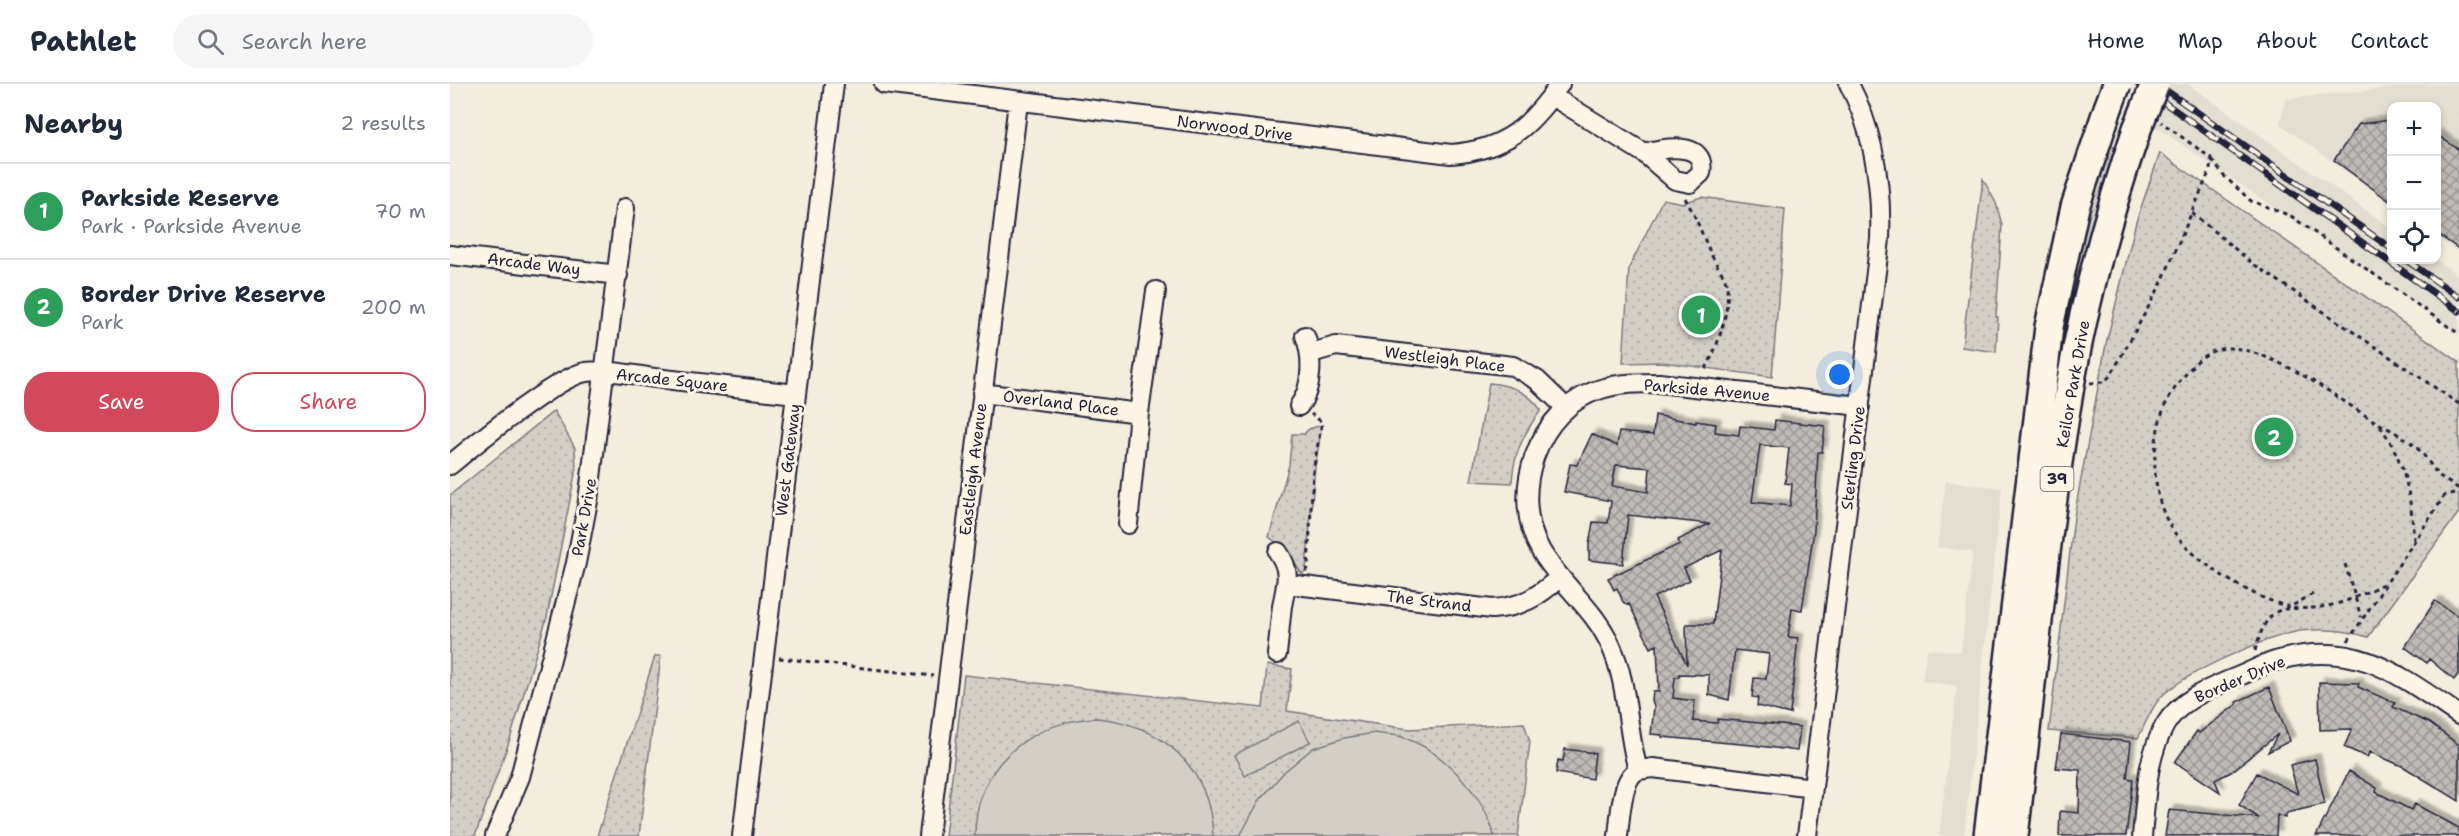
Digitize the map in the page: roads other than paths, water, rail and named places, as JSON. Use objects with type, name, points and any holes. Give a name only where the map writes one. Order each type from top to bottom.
[{"type":"main road","name":"Keilor Park Drive","points":[[2014,836],[2058,468],[2072,379],[2096,264],[2146,123],[2155,84]]},
{"type":"main road","name":"Keilor Park Drive","points":[[1988,836],[2049,327],[2075,207],[2112,96]]},
{"type":"street","name":"West Gateway","points":[[742,836],[834,84]]},
{"type":"street","name":"Norwood Drive","points":[[892,84],[1018,102],[1451,154],[1468,153],[1499,144],[1528,125],[1556,90]]},
{"type":"street","name":"Sterling Drive","points":[[1807,836],[1880,239],[1880,199],[1870,136],[1849,84]]},
{"type":"street","points":[[1556,90],[1644,153]]},
{"type":"street","name":"Eastleigh Avenue","points":[[929,836],[1018,102]]},
{"type":"street","name":"Arcade Square","points":[[625,208],[606,373],[796,394]]},
{"type":"street","name":"Arcade Way","points":[[450,255],[618,275]]},
{"type":"street","name":"Overland Place","points":[[1128,524],[1139,413],[1156,291]]},
{"type":"street","name":"Westleigh Place","points":[[1299,406],[1306,398],[1308,344],[1513,366],[1536,380],[1565,407]]},
{"type":"street","points":[[450,465],[478,442],[566,380],[585,372],[606,373]]},
{"type":"street","name":"Park Drive","points":[[495,836],[520,777],[571,583],[588,501],[606,373]]},
{"type":"street","name":"Parkside Avenue","points":[[1638,770],[1631,745],[1621,671],[1614,653],[1598,621],[1560,577],[1541,550],[1532,529],[1528,504],[1529,475],[1536,452],[1548,428],[1565,407],[1599,389],[1628,383],[1659,383],[1860,406]]},
{"type":"street","name":"Overland Place","points":[[982,393],[1139,413]]},
{"type":"street","points":[[1276,654],[1288,584],[1285,562],[1278,552]]},
{"type":"street","name":"The Strand","points":[[1288,584],[1492,609],[1512,608],[1535,598],[1560,577]]},
{"type":"street","name":"Border Drive","points":[[2142,836],[2149,768],[2156,744],[2167,722],[2183,706],[2203,692],[2277,660],[2312,653],[2341,653],[2371,662],[2403,676],[2459,715]]},
{"type":"street","points":[[1618,836],[1622,800],[1629,777],[1638,770],[1653,768],[1813,788]]},
{"type":"railway","points":[[2138,84],[2459,311]]},
{"type":"railway","points":[[2157,84],[2387,245]]},
{"type":"railway","points":[[2412,264],[2459,297]]},
{"type":"place","name":"Parkside Reserve","points":[[1701,315]]},
{"type":"place","name":"Border Drive Reserve","points":[[2274,437]]}]
